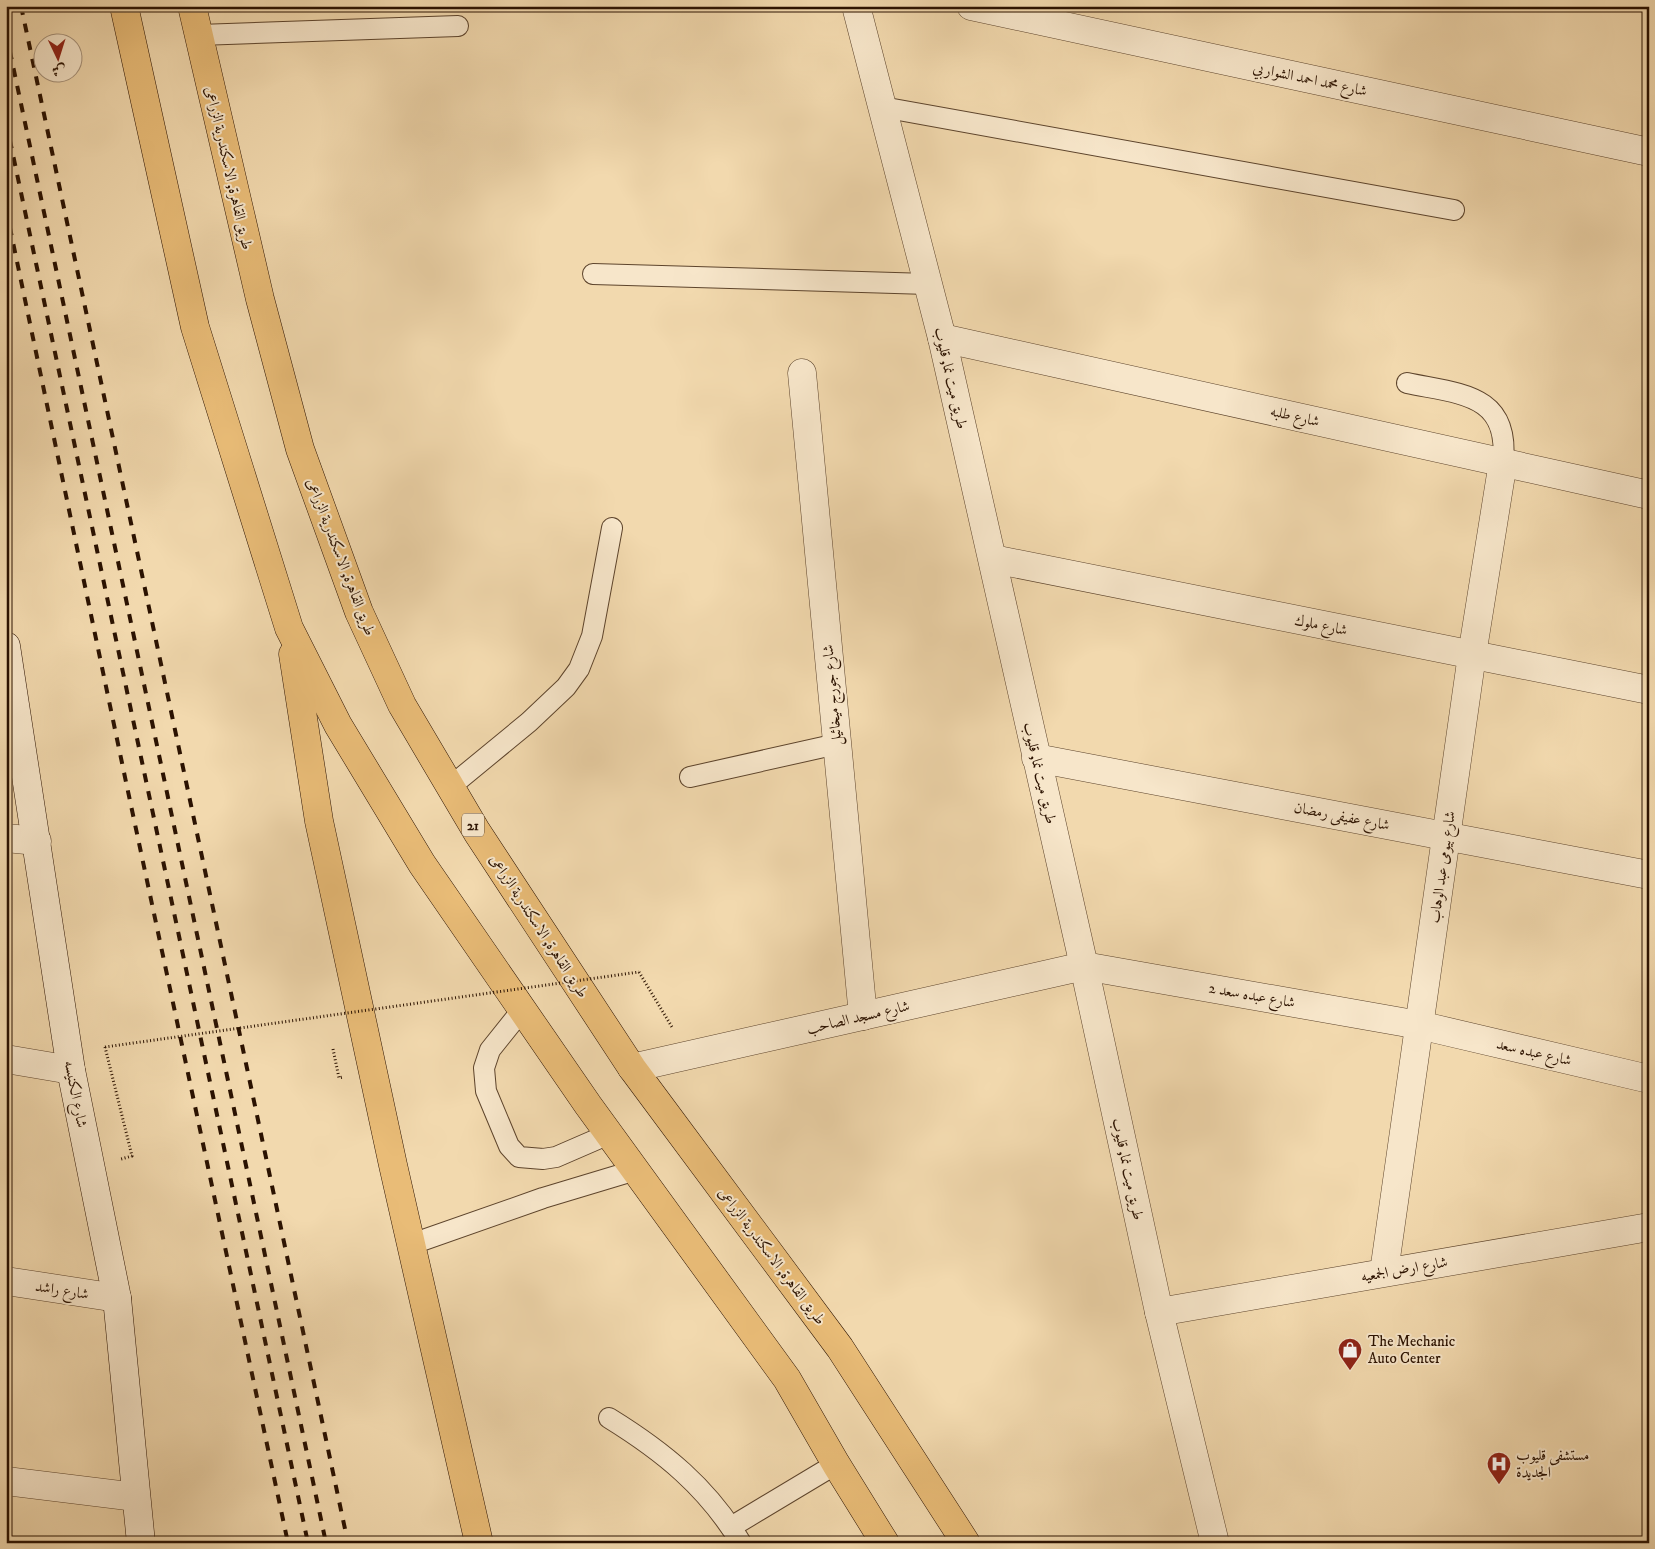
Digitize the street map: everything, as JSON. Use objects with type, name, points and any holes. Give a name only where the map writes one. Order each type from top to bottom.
[{"type":"highway","points":[[124,6],[195,327],[289,628],[319,821],[393,1165],[480,1543]]},
{"type":"highway","name":"طريق القاهرة, الاسكندرية الزراعى","points":[[192,6],[260,299],[300,449],[359,612],[402,705],[477,832],[632,1068],[840,1348],[966,1543]]},
{"type":"highway","points":[[289,628],[338,725],[422,864],[608,1134],[787,1379],[836,1464],[885,1543]]},
{"type":"street","name":"طريق ميت نما, قليوب","points":[[856,6],[942,338],[1084,966],[1159,1312],[1215,1543]]},
{"type":"street","name":"شارع محمد احمد الشواربي","points":[[971,6],[1649,152]]},
{"type":"street","name":"شارع طلبه","points":[[942,338],[1649,495]]},
{"type":"street","name":"شارع جورج ميخائيل","points":[[802,374],[863,1016]]},
{"type":"street","name":"شارع بيومى عبد الوهاب","points":[[1384,1272],[1472,655],[1503,462]]},
{"type":"street","name":"شارع ملوك","points":[[993,559],[1649,690]]},
{"type":"street","name":"شارع الكنيسه","points":[[6,646],[71,1070],[118,1298],[142,1543]]},
{"type":"street","name":"شارع عفيفى رمضان","points":[[1036,758],[1649,875]]},
{"type":"street","points":[[6,838],[37,841]]},
{"type":"street","name":"شارع مسجد الصاحب","points":[[632,1068],[1084,966]]},
{"type":"street","name":"شارع عبده سعد 2","points":[[1084,966],[1419,1025]]},
{"type":"street","name":"شارع عبده سعد","points":[[1419,1025],[1649,1080]]},
{"type":"street","points":[[6,1059],[71,1070]]},
{"type":"street","name":"شارع ارض الجمعيه","points":[[1159,1312],[1649,1227]]},
{"type":"street","name":"شارع راشد","points":[[6,1281],[118,1298]]},
{"type":"street","points":[[6,1481],[136,1497]]},
{"type":"lane","points":[[199,35],[458,26]]},
{"type":"lane","points":[[882,107],[1454,210]]},
{"type":"lane","points":[[593,274],[928,284]]},
{"type":"lane","points":[[1407,384],[1467,395],[1484,403],[1495,415],[1502,430],[1505,446],[1503,462]]},
{"type":"lane","points":[[450,786],[529,722],[566,687],[578,670],[592,636],[612,528]]},
{"type":"lane","points":[[690,777],[837,744]]},
{"type":"lane","points":[[522,1010],[490,1050],[484,1068],[486,1091],[509,1146],[519,1156],[543,1159],[556,1157],[608,1134]]},
{"type":"lane","points":[[412,1244],[543,1198],[636,1170]]},
{"type":"lane","points":[[609,1418],[644,1440],[677,1465],[706,1494],[736,1535],[836,1464]]},
{"type":"path","points":[[132,1156],[105,1047],[639,972],[668,1020]]},
{"type":"railway","points":[[21,6],[348,1543]]},
{"type":"railway","points":[[6,33],[326,1543]]},
{"type":"railway","points":[[6,122],[308,1543]]},
{"type":"railway","points":[[6,209],[288,1543]]},
{"type":"place","name":"The Mechanic Auto Center","points":[[1350,1371]]},
{"type":"place","name":"مستشفى قليوب الجديدة","points":[[1499,1485]]}]
